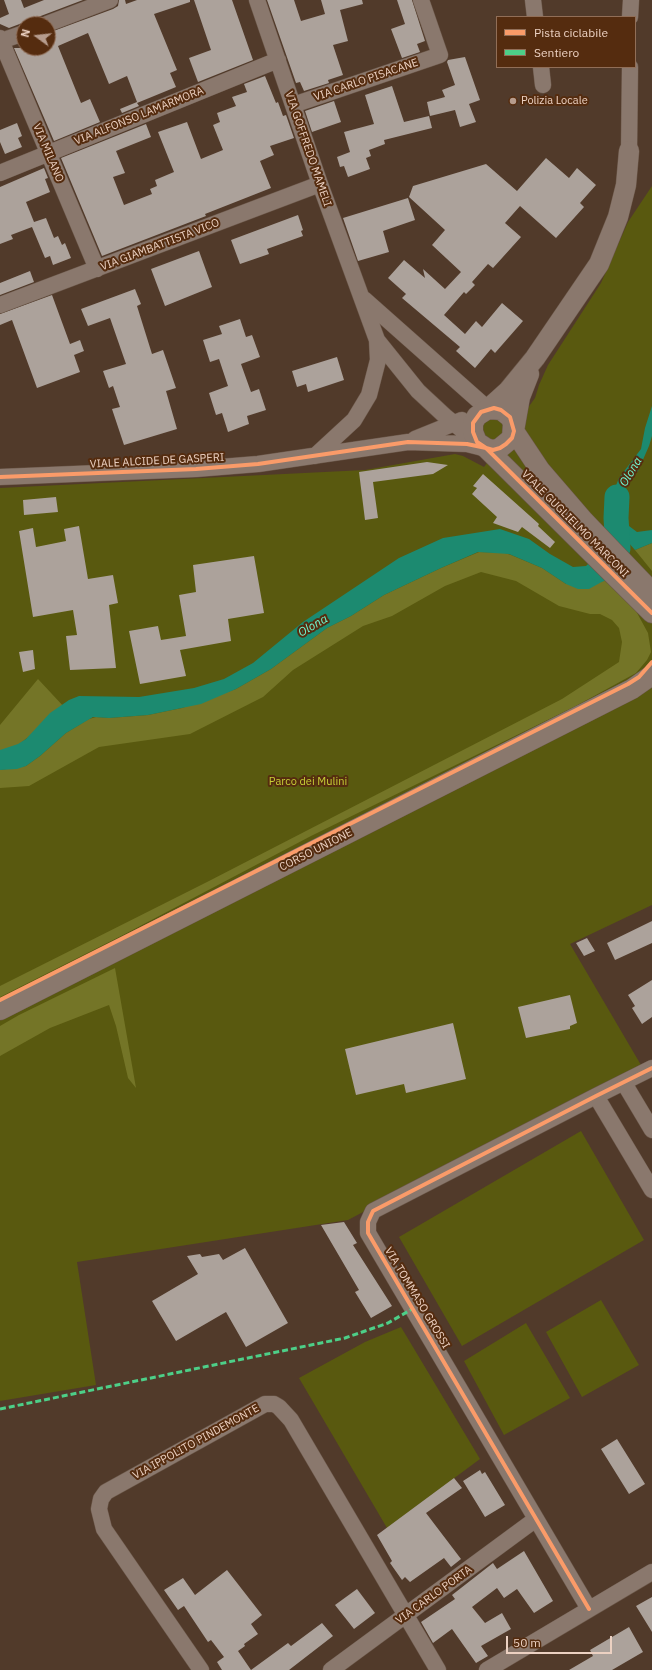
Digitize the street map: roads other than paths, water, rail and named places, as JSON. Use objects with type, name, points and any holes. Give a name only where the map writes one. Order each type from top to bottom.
[{"type":"street","points":[[56,21],[110,0]]},
{"type":"street","name":"VIA GOFFREDO MAMELI","points":[[257,0],[320,184],[377,340],[378,360],[369,395],[354,420],[315,456]]},
{"type":"street","name":"VIA CARLO PISACANE","points":[[293,105],[440,55],[421,0]]},
{"type":"street","points":[[533,0],[535,16]]},
{"type":"street","points":[[630,0],[630,16]]},
{"type":"street","points":[[1,40],[16,35]]},
{"type":"street","name":"VIA MILANO","points":[[1,40],[96,269]]},
{"type":"street","name":"VIA ALFONSO LAMARMORA","points":[[0,173],[278,60]]},
{"type":"street","points":[[541,68],[543,85]]},
{"type":"street","points":[[482,445],[473,432],[473,423],[485,410],[508,391],[535,358],[590,278],[606,249],[622,201],[629,151],[630,68]]},
{"type":"street","name":"VIA GIAMBATTISTA VICO","points":[[0,305],[320,184]]},
{"type":"street","name":"VIA GOFFREDO MAMELI","points":[[362,297],[485,410]]},
{"type":"street","name":"VIA GOFFREDO MAMELI","points":[[377,340],[418,391],[454,424],[482,445]]},
{"type":"street","points":[[408,442],[482,445],[493,450],[500,448],[512,438],[520,397],[535,358]]},
{"type":"street","points":[[408,442],[485,410],[494,408],[506,413],[513,423],[514,430]]},
{"type":"street","name":"VIALE GUGLIELMO MARCONI","points":[[514,430],[578,527],[652,613]]},
{"type":"street","name":"VIALE ALCIDE DE GASPERI","points":[[0,477],[196,469],[258,464],[408,442]]},
{"type":"street","name":"VIALE GUGLIELMO MARCONI","points":[[482,445],[652,592]]},
{"type":"street","name":"CORSO UNIONE","points":[[0,1010],[632,689],[652,675]]},
{"type":"street","name":"CORSO UNIONE","points":[[632,689],[652,684]]},
{"type":"street","name":"VIA TOMMASO GROSSI","points":[[589,1608],[368,1233],[368,1222],[373,1212],[652,1068]]},
{"type":"street","points":[[624,1083],[652,1130]]},
{"type":"street","points":[[596,1096],[652,1190]]},
{"type":"street","name":"VIA IPPOLITO PINDEMONTE","points":[[201,1670],[104,1529],[98,1509],[101,1499],[106,1492],[265,1404],[274,1404],[279,1407],[291,1420],[438,1670]]},
{"type":"street","name":"VIA CARLO PORTA","points":[[331,1670],[536,1519]]},
{"type":"street","points":[[487,1670],[589,1608],[652,1572]]},
{"type":"water","points":[[652,406],[652,436],[649,446],[638,471],[625,486],[622,503],[622,510],[629,526],[637,532],[652,530],[652,543],[635,550],[613,525],[610,513],[611,498],[619,478],[641,449],[645,428]]},
{"type":"water","points":[[500,529],[529,539],[550,554],[573,567],[586,566],[592,560],[607,579],[589,589],[578,589],[566,584],[542,568],[509,554],[478,552],[384,595],[351,616],[327,628],[271,669],[236,689],[201,704],[148,715],[109,718],[93,717],[66,733],[26,766],[17,769],[0,770],[0,750],[18,744],[26,739],[50,713],[69,700],[79,696],[139,697],[194,688],[224,679],[253,663],[303,622],[399,558],[443,538]]},
{"type":"waterway","name":"Olona","points":[[600,569],[618,548],[616,518],[617,497]]},
{"type":"place","name":"Polizia Locale","points":[[513,101]]},
{"type":"park label","name":"Parco dei Mulini","points":[[308,782]]}]
